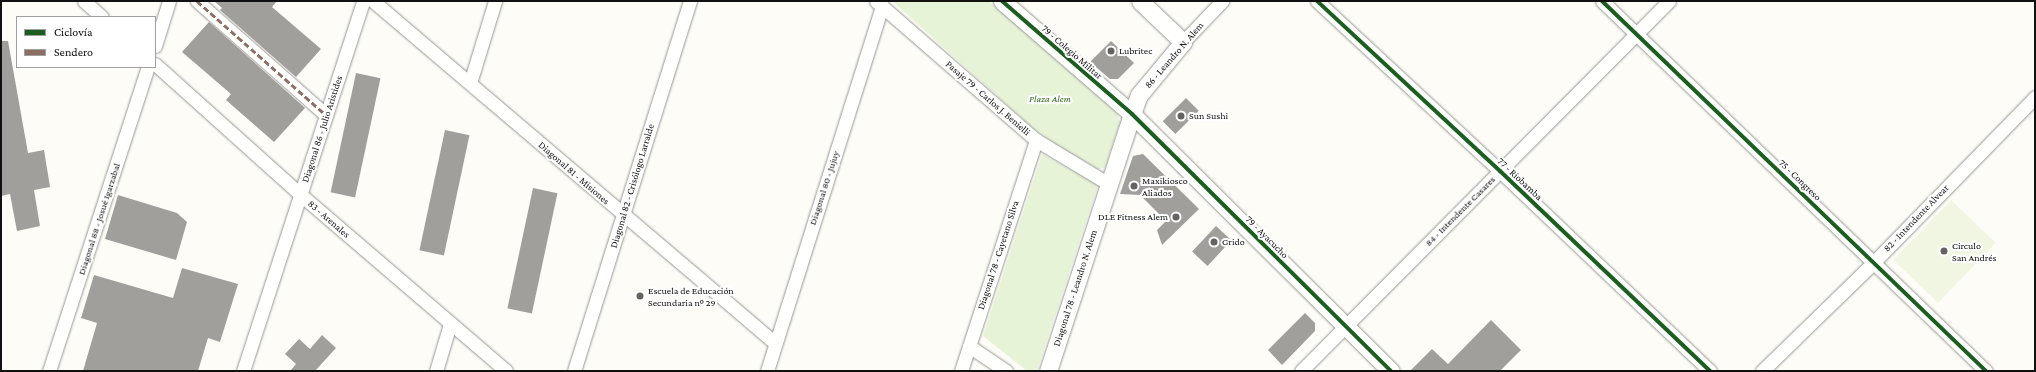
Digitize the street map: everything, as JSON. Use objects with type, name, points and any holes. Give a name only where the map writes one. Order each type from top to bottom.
[{"type":"street","points":[[84,1],[101,16]]},
{"type":"street","points":[[156,43],[169,1]]},
{"type":"street","points":[[197,1],[326,115]]},
{"type":"street","name":"Diagonal 86 - Julio Aristides","points":[[243,371],[363,1]]},
{"type":"street","name":"Diagonal 81 - Misiones","points":[[374,1],[623,215],[775,343]]},
{"type":"street","points":[[470,83],[495,1]]},
{"type":"street","name":"Diagonal 82 - Crisólogo Larralde","points":[[574,371],[690,1]]},
{"type":"street","name":"79 - Colegio Militar","points":[[1002,1],[1132,114]]},
{"type":"street","points":[[1140,1],[1183,42]]},
{"type":"street","name":"86 - Leandro N. Alem","points":[[1132,114],[1139,95],[1183,42],[1222,1]]},
{"type":"street","name":"77 - Riobamba","points":[[1317,1],[1500,171],[1710,371]]},
{"type":"street","name":"75 - Congreso","points":[[1602,1],[1986,371]]},
{"type":"street","name":"84 - Intendente Casares","points":[[1301,371],[1345,325],[1670,1]]},
{"type":"street","name":"Pasaje 79 - Carlos J. Benielli","points":[[879,4],[1036,140],[1109,184]]},
{"type":"street","name":"Diagonal 80 - Jujuy","points":[[767,371],[879,4]]},
{"type":"street","name":"83 - Arenales","points":[[156,65],[301,195],[506,371]]},
{"type":"street","name":"Diagonal 88 - Josué Igarzabal","points":[[49,371],[148,68]]},
{"type":"street","name":"82 - Intendente Alvear","points":[[1762,371],[1874,262],[2035,97]]},
{"type":"street","name":"Diagonal 78 - Leandro N. Alem","points":[[1048,371],[1132,114]]},
{"type":"street","name":"79 - Ayacucho","points":[[1132,114],[1391,371]]},
{"type":"street","name":"Diagonal 78 - Cayetano Silva","points":[[961,371],[1036,140]]},
{"type":"street","points":[[436,371],[450,324]]},
{"type":"street","points":[[969,346],[1006,371]]},
{"type":"green space","name":"Plaza Alem","points":[[892,1],[989,1],[1117,113],[1120,122],[1105,168],[1098,169],[1055,144],[1033,128]]},
{"type":"green space","points":[[1042,154],[1098,185],[1037,371],[1027,371],[983,336]]},
{"type":"green space","name":"Circulo San Andrés","points":[[1951,200],[1996,243],[1938,303],[1893,260]]},
{"type":"building","points":[[214,1],[277,1],[272,7],[321,49],[296,77],[220,10],[222,8]]},
{"type":"building","points":[[209,22],[305,108],[274,142],[226,100],[231,94],[182,52]]},
{"type":"building","points":[[1,41],[8,41],[28,153],[44,150],[50,187],[34,190],[40,226],[17,231],[10,194],[1,196]]},
{"type":"building","name":"Lubritec","points":[[1111,41],[1134,63],[1118,79],[1110,79],[1090,62]]},
{"type":"building","points":[[356,73],[380,78],[355,198],[331,192]]},
{"type":"building","name":"Sun Sushi","points":[[1186,98],[1199,111],[1175,134],[1163,121]]},
{"type":"building","points":[[445,130],[469,135],[444,256],[419,250]]},
{"type":"building","points":[[1143,154],[1199,209],[1162,245],[1157,230],[1166,221],[1140,195],[1120,194],[1133,156]]},
{"type":"building","points":[[533,188],[557,193],[532,314],[507,308]]},
{"type":"building","points":[[118,195],[177,213],[187,222],[176,260],[105,239]]},
{"type":"building","points":[[1216,226],[1231,240],[1207,266],[1192,252]]},
{"type":"building","points":[[182,268],[238,284],[220,342],[208,338],[198,371],[83,371],[97,323],[81,318],[94,275],[173,298]]},
{"type":"building","points":[[1305,313],[1315,323],[1315,331],[1282,365],[1268,350]]},
{"type":"building","points":[[1491,320],[1521,350],[1500,371],[1410,371],[1432,349],[1448,364]]},
{"type":"building","points":[[322,335],[336,348],[315,371],[290,371],[296,364],[285,354],[299,339],[310,349]]},
{"type":"marked path","points":[[197,1],[326,115]]},
{"type":"cycle path","points":[[1002,1],[1132,114],[1391,371]]},
{"type":"cycle path","points":[[1317,1],[1500,171],[1710,371]]},
{"type":"cycle path","points":[[1602,1],[1986,371]]},
{"type":"place","name":"Lubritec","points":[[1111,51]]},
{"type":"place","name":"Sun Sushi","points":[[1181,116]]},
{"type":"place","name":"Maxikiosco Aliados","points":[[1134,186]]},
{"type":"place","name":"DLE Fitness Alem","points":[[1176,217]]},
{"type":"place","name":"Grido","points":[[1214,242]]},
{"type":"place","name":"Circulo San Andrés","points":[[1944,251]]},
{"type":"place","name":"Escuela de Educación Secundaria nº 29","points":[[640,296]]}]
